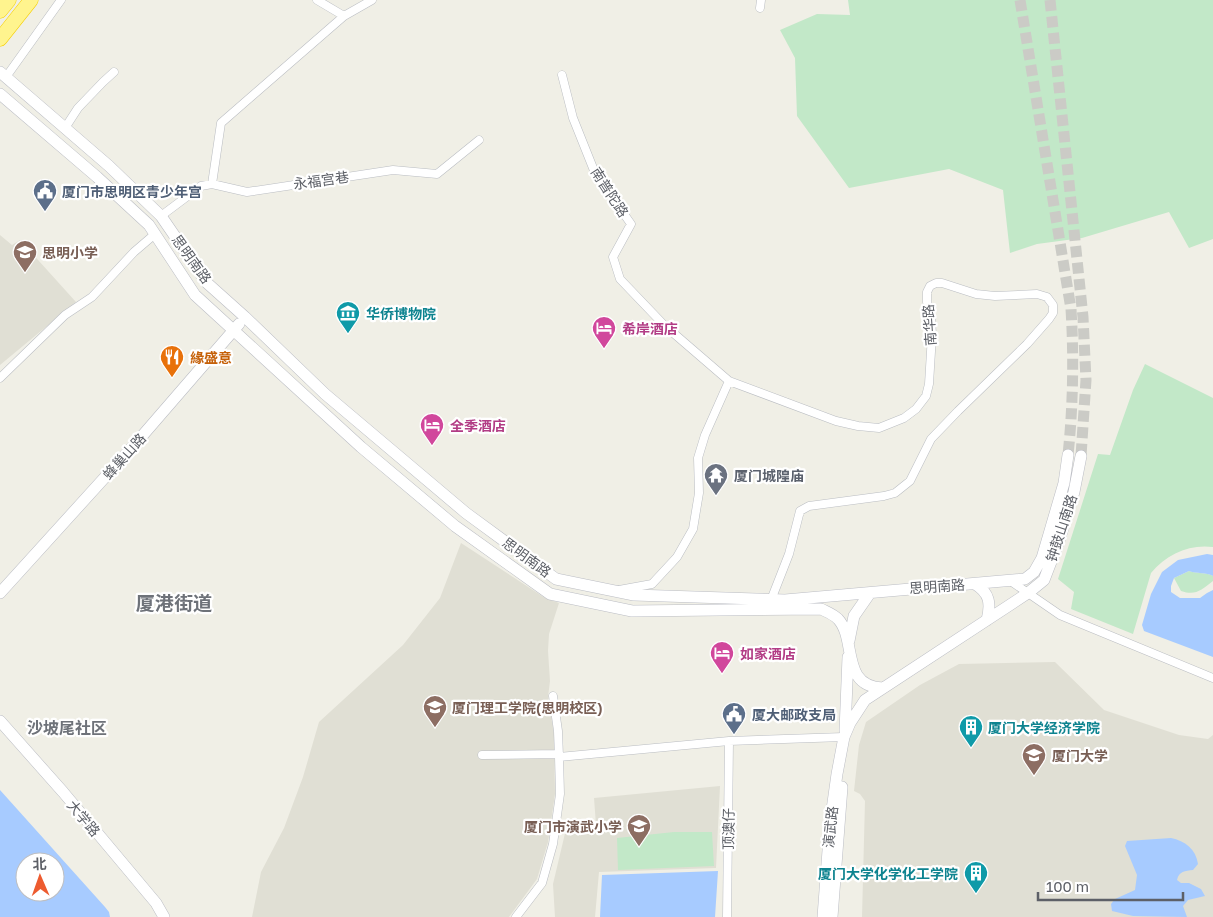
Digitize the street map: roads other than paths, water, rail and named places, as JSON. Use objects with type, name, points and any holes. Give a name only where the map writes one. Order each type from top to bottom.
[{"type":"highway","points":[[0,11],[9,0]]},
{"type":"highway","points":[[0,39],[31,0]]},
{"type":"main road","name":"思明南路","points":[[3,75],[108,166],[160,216],[207,283],[325,394],[466,513],[556,579],[634,595],[770,600],[1012,582]]},
{"type":"main road","name":"思明南路","points":[[0,94],[149,225],[195,294],[361,447],[455,526],[550,594],[632,611],[821,609],[830,612],[838,619],[845,632],[848,648],[858,675],[866,684],[883,688]]},
{"type":"main road","name":"蜂巢山路","points":[[0,593],[130,450],[245,317]]},
{"type":"main road","name":"钟鼓山南路","points":[[1012,582],[1025,579],[1034,572],[1042,558],[1058,508],[1068,455]]},
{"type":"main road","name":"钟鼓山南路","points":[[844,737],[865,700],[1028,593],[1044,580],[1067,516],[1081,456]]},
{"type":"main road","points":[[975,584],[983,589],[988,598],[990,609],[987,620]]},
{"type":"main road","name":"演武路","points":[[832,917],[848,648],[854,616],[870,593]]},
{"type":"main road","name":"大学路","points":[[0,721],[63,792],[156,903],[164,917]]},
{"type":"main road","name":"演武路","points":[[823,917],[830,824],[844,737]]},
{"type":"street","points":[[3,75],[61,0]]},
{"type":"street","points":[[317,0],[344,16]]},
{"type":"street","points":[[160,216],[201,186],[212,184],[221,123],[344,16],[372,0]]},
{"type":"street","points":[[65,128],[78,108],[114,72]]},
{"type":"street","name":"南普陀路","points":[[562,75],[573,118],[595,173],[631,224],[613,257],[620,279],[664,325],[729,381]]},
{"type":"street","name":"永福宫巷","points":[[212,184],[247,192],[392,170],[438,174],[479,140]]},
{"type":"street","points":[[0,378],[64,315],[92,297],[134,252],[155,234]]},
{"type":"street","name":"南华路","points":[[729,381],[836,421],[879,428],[904,418],[916,409],[926,396],[929,384],[932,335],[931,318],[927,302],[927,292],[930,286],[942,283],[976,294],[995,296],[1037,294],[1047,297],[1053,306],[1053,313],[1049,319],[1027,344],[931,439],[910,481],[895,493],[884,496],[809,506],[800,511],[788,554],[770,600]]},
{"type":"street","points":[[614,591],[652,584],[677,557],[693,530],[699,493],[698,458],[705,435],[729,381]]},
{"type":"street","points":[[1012,582],[1060,615],[1213,678]]},
{"type":"street","points":[[516,917],[542,883],[553,844],[560,794],[558,731],[553,696]]},
{"type":"street","points":[[482,754],[559,756],[729,741],[844,737]]},
{"type":"street","name":"顶澳仔","points":[[727,917],[729,741]]},
{"type":"water","points":[[1207,554],[1213,555],[1213,576],[1189,571],[1174,578],[1171,592],[1180,598],[1200,598],[1213,590],[1213,657],[1144,631],[1142,625],[1151,594],[1162,572],[1178,560]]},
{"type":"water","points":[[0,790],[56,852],[15,852],[15,902],[65,902],[65,862],[105,907],[110,917],[0,917]]},
{"type":"water","points":[[1171,838],[1189,846],[1195,854],[1198,864],[1193,870],[1181,873],[1177,880],[1201,889],[1205,896],[1188,900],[1183,906],[1187,917],[1133,916],[1112,911],[1111,904],[1115,899],[1135,890],[1137,875],[1125,846],[1127,841]]},
{"type":"water","points":[[718,871],[715,917],[600,917],[602,875]]},
{"type":"tunnel","points":[[1020,0],[1071,309],[1072,382],[1068,455]]},
{"type":"tunnel","points":[[1050,0],[1083,317],[1086,380],[1081,456]]},
{"type":"place","name":"厦门市思明区青少年宫","points":[[45,212]]},
{"type":"place","name":"思明小学","points":[[25,273]]},
{"type":"place","name":"华侨博物院","points":[[348,334]]},
{"type":"place","name":"希岸酒店","points":[[604,349]]},
{"type":"place","name":"緣盛意","points":[[172,378]]},
{"type":"place","name":"全季酒店","points":[[432,446]]},
{"type":"place","name":"厦门城隍庙","points":[[716,496]]},
{"type":"place","name":"如家酒店","points":[[722,674]]},
{"type":"place","name":"厦门理工学院(思明校区)","points":[[435,728]]},
{"type":"place","name":"厦大邮政支局","points":[[734,735]]},
{"type":"place","name":"厦门大学经济学院","points":[[971,748]]},
{"type":"place","name":"厦门大学","points":[[1034,776]]},
{"type":"place","name":"厦门市演武小学","points":[[639,847]]},
{"type":"place","name":"厦门大学化学化工学院","points":[[976,894]]},
{"type":"district","name":"厦港街道","points":[[174,602]]},
{"type":"district","name":"沙坡尾社区","points":[[67,728]]}]
